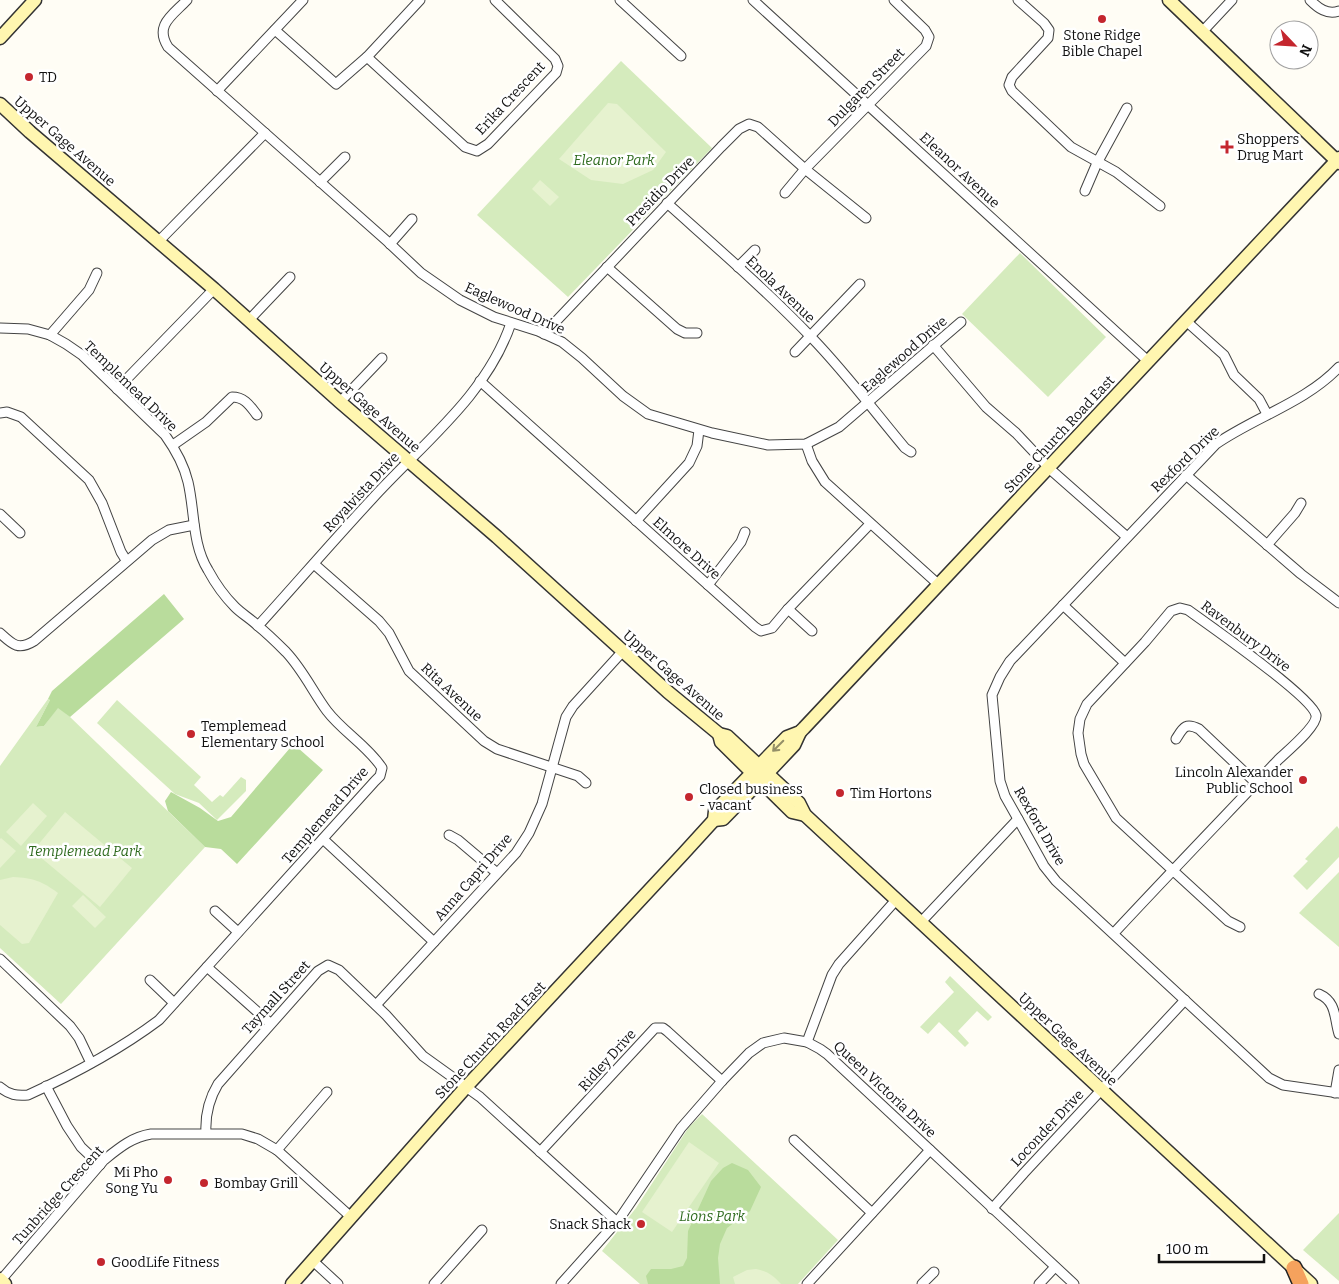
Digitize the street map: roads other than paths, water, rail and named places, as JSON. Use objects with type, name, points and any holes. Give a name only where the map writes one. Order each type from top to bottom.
[{"type":"highway","points":[[1294,1268],[1301,1284]]},
{"type":"main road","points":[[0,38],[35,0]]},
{"type":"main road","points":[[1169,0],[1338,161]]},
{"type":"main road","name":"Upper Gage Avenue","points":[[0,104],[497,537],[719,734],[720,742],[799,803],[805,815],[1311,1284]]},
{"type":"main road","name":"Stone Church Road East","points":[[292,1284],[466,1087],[714,820],[715,811],[794,745],[800,732],[1338,161]]},
{"type":"main road","points":[[0,1279],[6,1284]]},
{"type":"street","name":"Eaglewood Drive","points":[[187,0],[164,24],[162,33],[168,47],[436,285],[460,300],[494,317],[562,342],[638,408],[648,414],[699,430],[768,445],[806,444],[839,427],[961,322]]},
{"type":"street","points":[[217,90],[303,0]]},
{"type":"street","points":[[275,30],[336,84],[367,56],[420,0]]},
{"type":"street","name":"Erika Crescent","points":[[367,56],[465,148],[477,151],[488,144],[556,73],[558,66],[555,59],[495,0]]},
{"type":"street","points":[[620,0],[681,56]]},
{"type":"street","name":"Eleanor Avenue","points":[[753,0],[1148,361]]},
{"type":"street","name":"Dulgaren Street","points":[[785,193],[868,104],[926,46],[929,36],[925,30],[894,0]]},
{"type":"street","points":[[1018,0],[1044,23],[1049,30],[1048,38],[1012,77],[1009,85],[1012,91],[1071,147],[1116,172],[1160,206]]},
{"type":"street","points":[[1203,31],[1232,0]]},
{"type":"street","points":[[1310,0],[1326,12],[1339,11]]},
{"type":"street","points":[[1085,191],[1097,163],[1127,108]]},
{"type":"street","name":"Presidio Drive","points":[[544,334],[739,129],[749,124],[758,127],[806,169]]},
{"type":"street","points":[[158,242],[265,133]]},
{"type":"street","points":[[320,182],[345,157]]},
{"type":"street","points":[[806,169],[866,218]]},
{"type":"street","name":"Enola Avenue","points":[[668,203],[810,336],[904,448],[911,452]]},
{"type":"street","points":[[390,244],[412,220]]},
{"type":"street","points":[[738,267],[755,250]]},
{"type":"street","points":[[607,267],[677,329],[685,333],[697,333]]},
{"type":"street","points":[[50,335],[89,290],[97,273]]},
{"type":"street","points":[[249,320],[290,277]]},
{"type":"street","points":[[795,352],[860,284]]},
{"type":"street","points":[[117,389],[214,289]]},
{"type":"street","points":[[1186,321],[1224,355],[1234,376],[1260,399],[1267,414]]},
{"type":"street","name":"Royalvista Drive","points":[[258,626],[408,461],[435,434],[480,381],[498,354],[511,323]]},
{"type":"street","name":"Templemead Drive","points":[[0,328],[28,329],[50,335],[82,355],[165,435],[181,462],[188,483],[200,554],[207,570],[222,593],[236,608],[286,653],[307,678],[327,711],[382,768],[380,776],[376,781],[159,1020],[138,1036],[91,1063],[28,1095],[17,1096],[6,1092],[0,1087]]},
{"type":"street","points":[[933,345],[986,407],[1016,433],[1048,467],[1127,537]]},
{"type":"street","points":[[340,402],[382,358]]},
{"type":"street","name":"Rexford Drive","points":[[1337,1093],[1282,1085],[1269,1078],[1056,880],[1044,866],[1005,796],[1000,781],[992,695],[1010,661],[1216,444],[1236,430],[1314,389],[1339,367]]},
{"type":"street","name":"Elmore Drive","points":[[480,381],[755,627],[761,630],[772,628],[870,524]]},
{"type":"street","points":[[172,446],[206,422],[232,397],[246,401],[257,415]]},
{"type":"street","points":[[0,413],[7,412],[21,417],[89,480],[100,497],[121,552],[126,560]]},
{"type":"street","points":[[636,521],[689,463],[697,446],[699,430]]},
{"type":"street","points":[[806,444],[812,461],[825,482],[938,584]]},
{"type":"street","points":[[1186,475],[1267,545],[1337,598]]},
{"type":"street","points":[[1267,545],[1295,513],[1301,503]]},
{"type":"street","points":[[0,514],[20,533]]},
{"type":"street","points":[[0,632],[10,642],[18,646],[26,646],[158,535],[173,529],[194,525]]},
{"type":"street","points":[[708,585],[741,542],[745,532]]},
{"type":"street","name":"Rita Avenue","points":[[314,564],[379,621],[389,633],[408,671],[484,741],[503,751],[578,776],[586,783]]},
{"type":"street","points":[[1063,605],[1124,663]]},
{"type":"street","name":"Ravenbury Drive","points":[[1114,933],[1256,783],[1312,727],[1316,720],[1316,714],[1312,708],[1285,682],[1188,610],[1180,608],[1171,611],[1087,704],[1080,719],[1078,733],[1080,754],[1116,818],[1173,870]]},
{"type":"street","points":[[788,609],[812,631]]},
{"type":"street","name":"Anna Capri Drive","points":[[376,1005],[516,852],[529,833],[542,804],[561,730],[569,711],[624,651]]},
{"type":"street","points":[[1176,740],[1185,727],[1192,725],[1199,729],[1256,783]]},
{"type":"street","points":[[920,923],[1018,819]]},
{"type":"street","points":[[449,835],[458,840],[496,874]]},
{"type":"street","points":[[323,839],[434,942]]},
{"type":"street","points":[[1173,870],[1228,921],[1240,927]]},
{"type":"street","points":[[807,1042],[832,975],[839,964],[896,900]]},
{"type":"street","points":[[214,911],[238,932]]},
{"type":"street","points":[[0,959],[70,1026],[80,1038],[91,1063]]},
{"type":"street","name":"Taymall Street","points":[[206,1133],[208,1106],[218,1084],[318,971],[328,965],[339,970],[376,1005],[423,1056],[480,1097],[616,1221]]},
{"type":"street","points":[[207,967],[270,1023]]},
{"type":"street","points":[[150,980],[174,1003]]},
{"type":"street","points":[[1319,994],[1328,999],[1334,1008],[1339,1034]]},
{"type":"street","name":"Loconder Drive","points":[[992,1209],[1185,1000]]},
{"type":"street","name":"Ridley Drive","points":[[540,1152],[655,1028],[663,1028],[667,1031],[722,1081]]},
{"type":"street","name":"Queen Victoria Drive","points":[[561,1284],[616,1221],[681,1128],[722,1081],[749,1053],[763,1043],[780,1038],[807,1042],[827,1054],[1074,1284]]},
{"type":"street","points":[[1337,1093],[1339,1070]]},
{"type":"street","points":[[46,1086],[67,1126],[81,1147],[100,1165]]},
{"type":"street","points":[[277,1150],[327,1092]]},
{"type":"street","name":"Tunbridge Crescent","points":[[0,1279],[100,1165],[124,1144],[141,1136],[151,1134],[206,1133],[250,1136],[277,1150],[351,1217]]},
{"type":"street","points":[[794,1140],[872,1213]]},
{"type":"street","points":[[807,1284],[930,1150]]},
{"type":"street","points":[[434,1284],[482,1230]]},
{"type":"street","points":[[312,1261],[338,1284]]},
{"type":"street","points":[[1040,1284],[1055,1267]]},
{"type":"street","points":[[922,1284],[934,1272]]},
{"type":"place","name":"Stone Ridge Bible Chapel","points":[[1102,19]]},
{"type":"place","name":"TD","points":[[29,77]]},
{"type":"place","name":"Shoppers Drug Mart","points":[[1227,147]]},
{"type":"place","name":"Templemead Elementary School","points":[[191,734]]},
{"type":"place","name":"Lincoln Alexander Public School","points":[[1303,780]]},
{"type":"place","name":"Tim Hortons","points":[[840,793]]},
{"type":"place","name":"Closed business - vacant","points":[[689,797]]},
{"type":"place","name":"Mi Pho Song Yu","points":[[168,1180]]},
{"type":"place","name":"Bombay Grill","points":[[204,1183]]},
{"type":"place","name":"Snack Shack","points":[[641,1224]]},
{"type":"place","name":"GoodLife Fitness","points":[[101,1262]]},
{"type":"park label","name":"Eleanor Park","points":[[614,160]]},
{"type":"park label","name":"Templemead Park","points":[[85,851]]},
{"type":"park label","name":"Lions Park","points":[[712,1216]]}]
